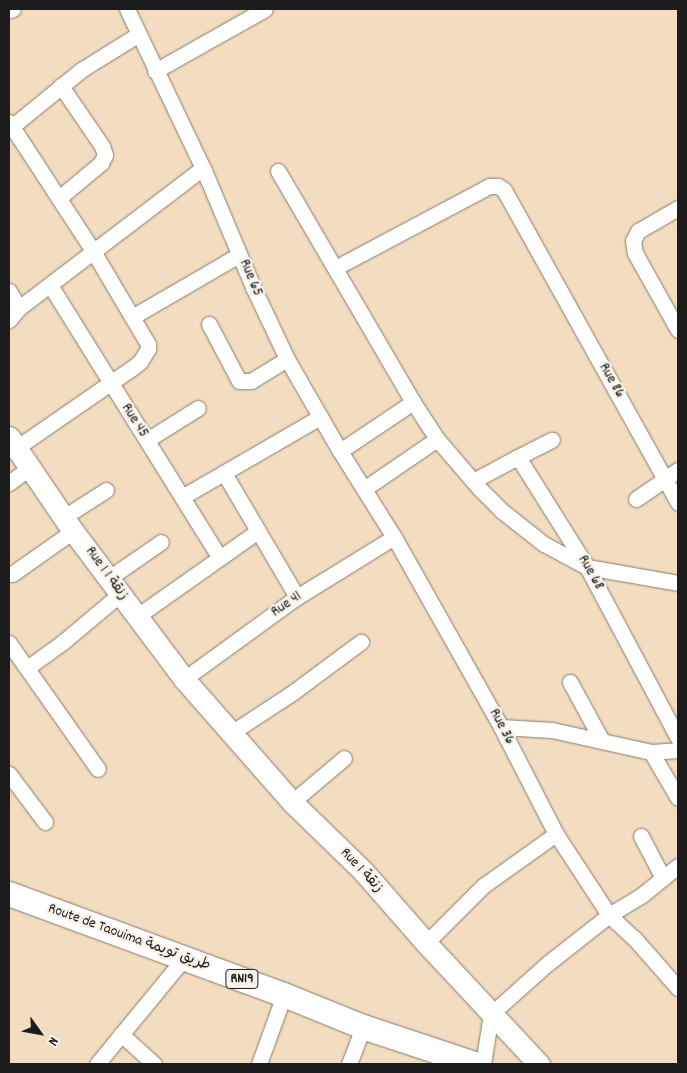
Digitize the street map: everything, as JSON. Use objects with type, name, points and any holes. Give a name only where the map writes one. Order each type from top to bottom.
[{"type":"main road","name":"Route de Taouima طريق تويمة","points":[[9,894],[284,995],[363,1027],[393,1035],[475,1064]]},
{"type":"street","name":"Rue 65","points":[[127,9],[203,168],[239,255],[287,359],[340,451],[394,537]]},
{"type":"street","points":[[156,71],[247,13],[265,9]]},
{"type":"street","points":[[9,483],[29,468],[12,443],[110,383],[140,362],[148,350],[148,344],[94,252],[10,126],[100,57],[138,34]]},
{"type":"street","points":[[59,198],[101,163],[105,155],[102,146],[61,86]]},
{"type":"street","points":[[9,320],[19,308],[203,168]]},
{"type":"street","points":[[278,171],[413,402],[437,439],[502,511],[554,551],[587,567],[678,583]]},
{"type":"street","name":"Rue 86","points":[[335,268],[489,186],[498,186],[504,190],[542,260],[672,474],[678,503]]},
{"type":"street","points":[[678,208],[638,231],[633,241],[635,253],[678,327]]},
{"type":"street","points":[[132,317],[239,255]]},
{"type":"street","name":"Rue 45","points":[[50,285],[219,556]]},
{"type":"street","points":[[9,291],[19,308]]},
{"type":"street","points":[[209,324],[238,380],[251,381],[287,359]]},
{"type":"street","points":[[340,451],[413,402]]},
{"type":"street","points":[[147,440],[198,408]]},
{"type":"street","points":[[182,497],[320,417]]},
{"type":"street","points":[[364,490],[437,439]]},
{"type":"street","points":[[473,481],[552,440]]},
{"type":"street","name":"Rue 68","points":[[518,457],[587,567],[678,738]]},
{"type":"street","name":"Rue 1 زنقة 1","points":[[29,468],[136,617],[184,679]]},
{"type":"street","points":[[224,472],[297,597]]},
{"type":"street","points":[[636,499],[672,474]]},
{"type":"street","points":[[12,574],[106,490]]},
{"type":"street","points":[[136,617],[219,556],[258,531]]},
{"type":"street","name":"Rue 41","points":[[184,679],[297,597],[394,537]]},
{"type":"street","name":"Rue 36","points":[[394,537],[502,727],[556,834],[609,915],[634,938],[678,988]]},
{"type":"street","points":[[27,668],[64,642],[115,586],[161,542]]},
{"type":"street","points":[[231,733],[292,693],[361,642]]},
{"type":"street","points":[[9,644],[98,769]]},
{"type":"street","name":"Rue 1 زنقة","points":[[184,679],[292,802],[363,871],[426,944],[539,1064]]},
{"type":"street","points":[[570,682],[602,741]]},
{"type":"street","points":[[502,727],[552,730],[651,752],[678,750]]},
{"type":"street","points":[[651,752],[678,798]]},
{"type":"street","points":[[292,802],[344,758]]},
{"type":"street","points":[[9,774],[45,822]]},
{"type":"street","points":[[426,944],[484,886],[556,834]]},
{"type":"street","points":[[640,836],[663,878]]},
{"type":"street","points":[[483,1064],[491,1014],[547,964],[609,915],[678,866]]},
{"type":"street","points":[[97,1064],[184,958]]},
{"type":"street","points":[[259,1064],[284,995]]},
{"type":"street","points":[[349,1064],[363,1027]]},
{"type":"street","points":[[121,1034],[154,1064]]}]
